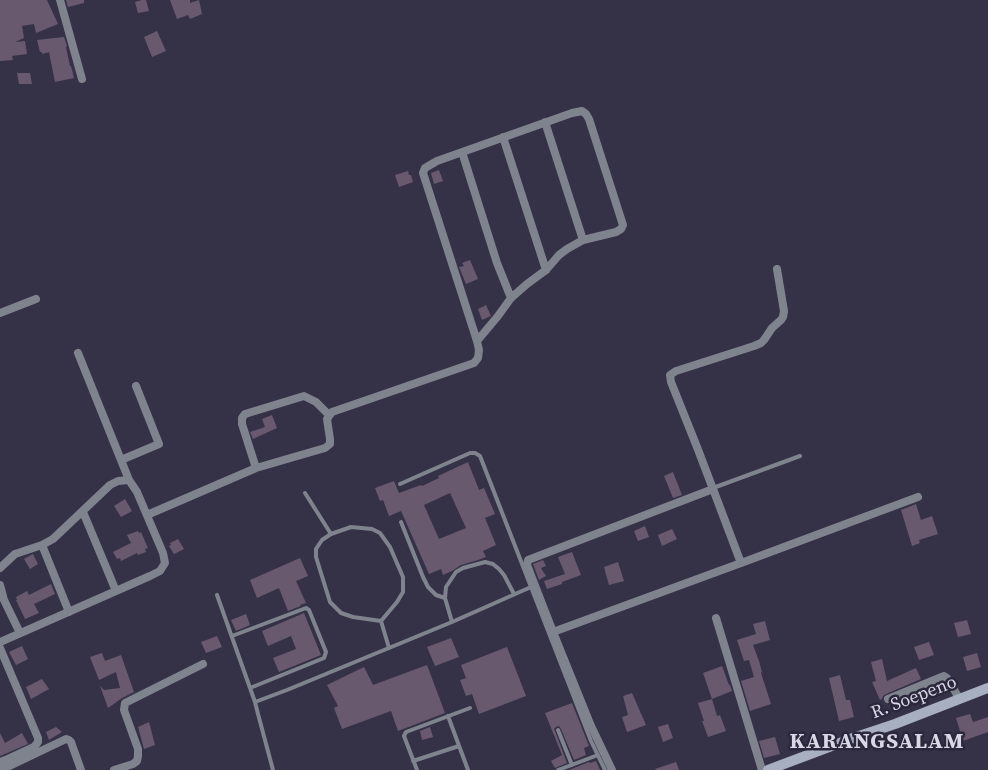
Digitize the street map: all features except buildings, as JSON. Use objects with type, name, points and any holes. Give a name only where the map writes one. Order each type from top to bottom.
[{"type":"street","points":[[60,0],[82,79]]},
{"type":"street","points":[[147,515],[256,468],[325,448],[330,444],[327,419],[332,412],[474,363],[478,358],[477,341],[423,174],[425,168],[430,164],[572,112],[582,112],[589,119],[623,225],[616,232],[583,240],[567,249],[546,270],[511,298],[477,341]]},
{"type":"street","points":[[545,122],[583,240]]},
{"type":"street","points":[[503,137],[546,270]]},
{"type":"street","points":[[462,152],[511,298]]},
{"type":"street","points":[[740,564],[670,375],[676,370],[761,343],[783,317],[784,311],[777,270]]},
{"type":"street","points":[[0,313],[36,299]]},
{"type":"street","points":[[0,642],[160,571],[165,563],[163,553],[137,492],[129,480],[78,353]]},
{"type":"street","points":[[121,460],[159,444],[136,386]]},
{"type":"street","points":[[256,468],[242,424],[242,418],[245,414],[304,396],[316,402],[329,415]]},
{"type":"street","points":[[0,568],[15,554],[42,546],[53,540],[110,485],[129,480]]},
{"type":"street","points":[[612,770],[591,726],[553,632],[527,564],[528,560],[713,488]]},
{"type":"street","points":[[553,632],[918,497]]},
{"type":"street","points":[[83,512],[116,591]]},
{"type":"street","points":[[42,546],[69,612]]},
{"type":"street","points":[[0,585],[4,600],[20,633]]},
{"type":"street","points":[[716,618],[762,770]]},
{"type":"street","points":[[0,648],[38,738],[38,742],[34,747],[0,762]]},
{"type":"street","points":[[114,770],[133,764],[138,760],[138,749],[124,710],[125,703],[203,664]]},
{"type":"street","points":[[888,699],[944,676],[959,698]]},
{"type":"street","name":"R. Soepeno","points":[[768,770],[988,688]]},
{"type":"street","points":[[1,770],[66,739],[71,742],[81,770]]},
{"type":"lane","points":[[400,484],[470,453],[476,453],[480,456],[584,724],[605,770]]},
{"type":"lane","points":[[713,488],[800,456]]},
{"type":"lane","points":[[305,493],[331,534]]},
{"type":"lane","points":[[401,522],[428,587],[436,595],[445,598]]},
{"type":"lane","points":[[351,527],[372,529],[380,533],[390,547],[403,577],[403,592],[381,621],[340,613],[330,602],[316,557],[316,549],[322,540],[331,534],[351,527]]},
{"type":"lane","points":[[452,622],[445,598],[446,586],[456,572],[463,568],[484,562],[493,564],[499,569],[514,594]]},
{"type":"lane","points":[[255,702],[452,622],[531,587]]},
{"type":"lane","points":[[217,595],[255,702],[273,770]]},
{"type":"lane","points":[[232,636],[306,608],[309,610],[326,652],[324,658],[250,688]]},
{"type":"lane","points":[[381,621],[389,648]]},
{"type":"lane","points":[[417,770],[404,736],[406,732],[470,708]]},
{"type":"lane","points":[[448,716],[468,770]]},
{"type":"lane","points":[[558,730],[572,765]]},
{"type":"lane","points":[[413,761],[459,746]]},
{"type":"lane","points":[[558,770],[598,755]]},
{"type":"district","name":"KARANGSALAM","points":[[877,742]]}]
